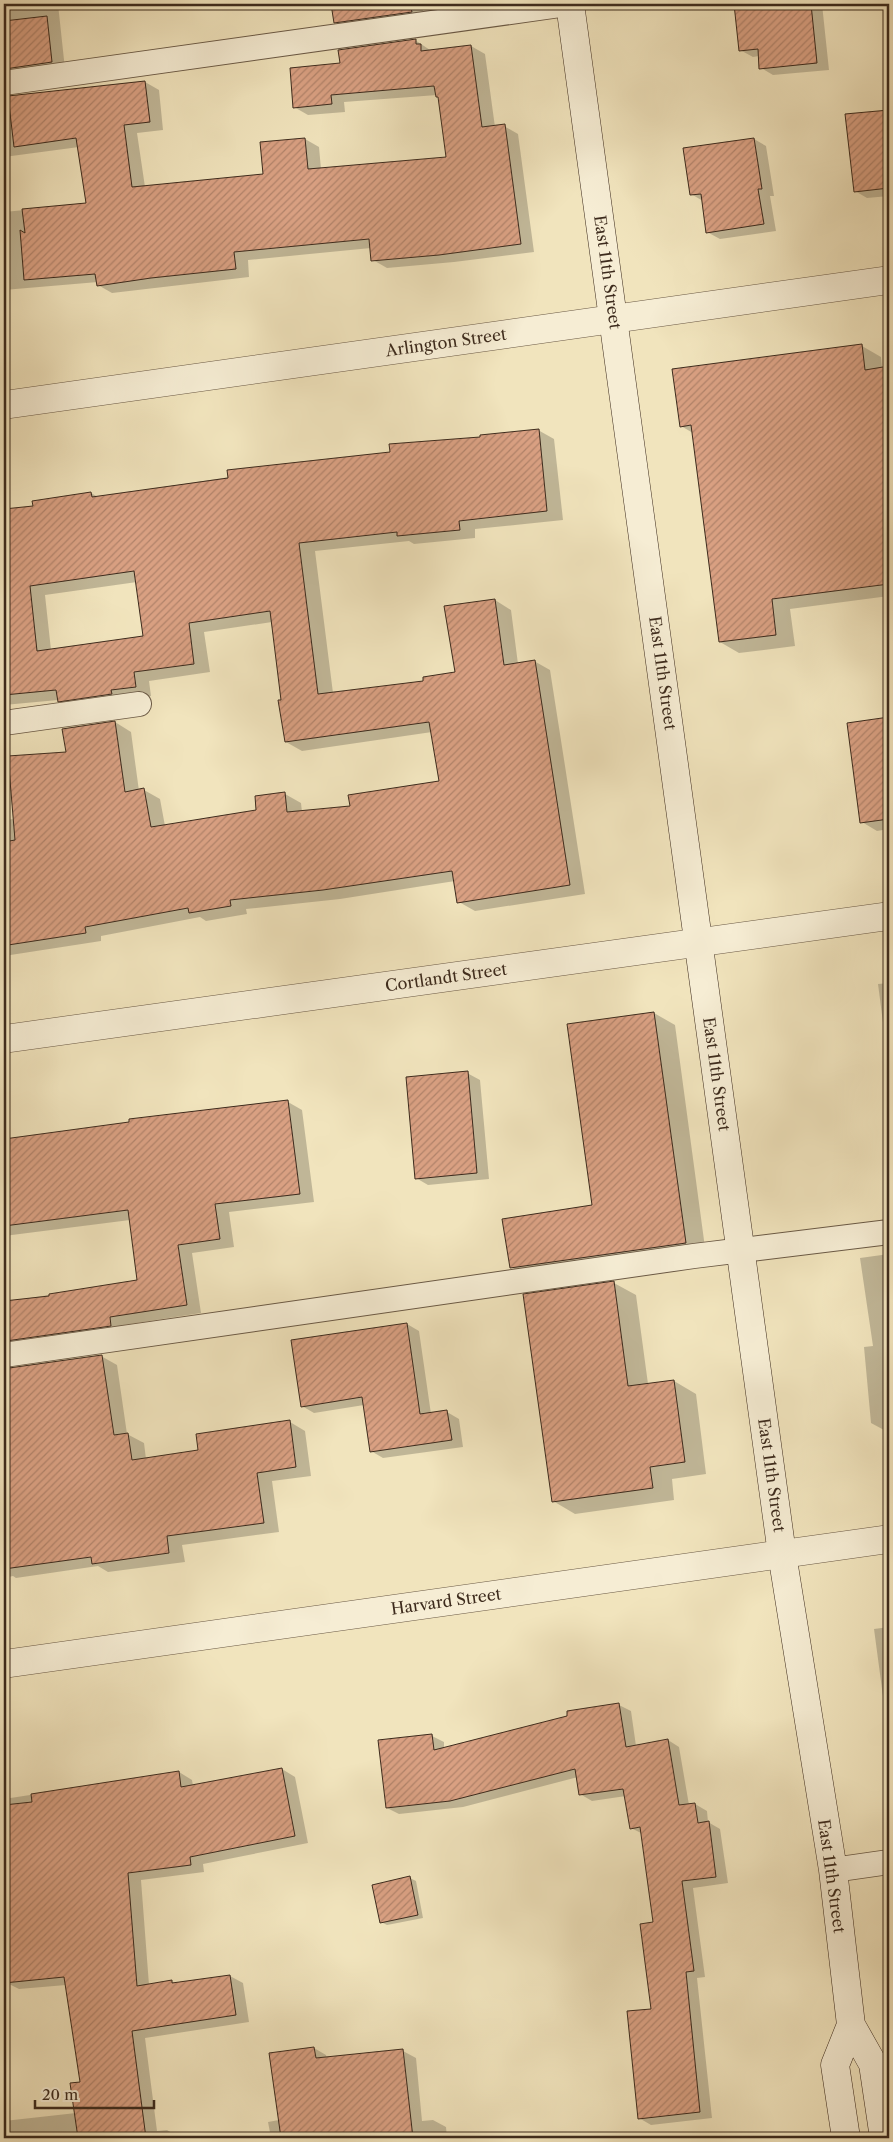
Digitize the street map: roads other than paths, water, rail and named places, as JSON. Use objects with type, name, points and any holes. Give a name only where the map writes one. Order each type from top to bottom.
[{"type":"street","name":"East 11th Street","points":[[569,4],[614,319],[782,1554],[833,1870],[851,2025],[874,2064],[884,2138]]},
{"type":"street","name":"Arlington Street","points":[[4,405],[889,280]]},
{"type":"street","name":"Cortlandt Street","points":[[4,1039],[889,916]]},
{"type":"street","name":"Harvard Street","points":[[4,1664],[889,1539]]},
{"type":"street","points":[[846,2138],[835,2065],[851,2025]]},
{"type":"lane","points":[[4,83],[569,4]]},
{"type":"lane","points":[[4,722],[139,704]]},
{"type":"lane","points":[[4,1355],[741,1250],[889,1232]]},
{"type":"lane","points":[[833,1870],[889,1862]]}]
